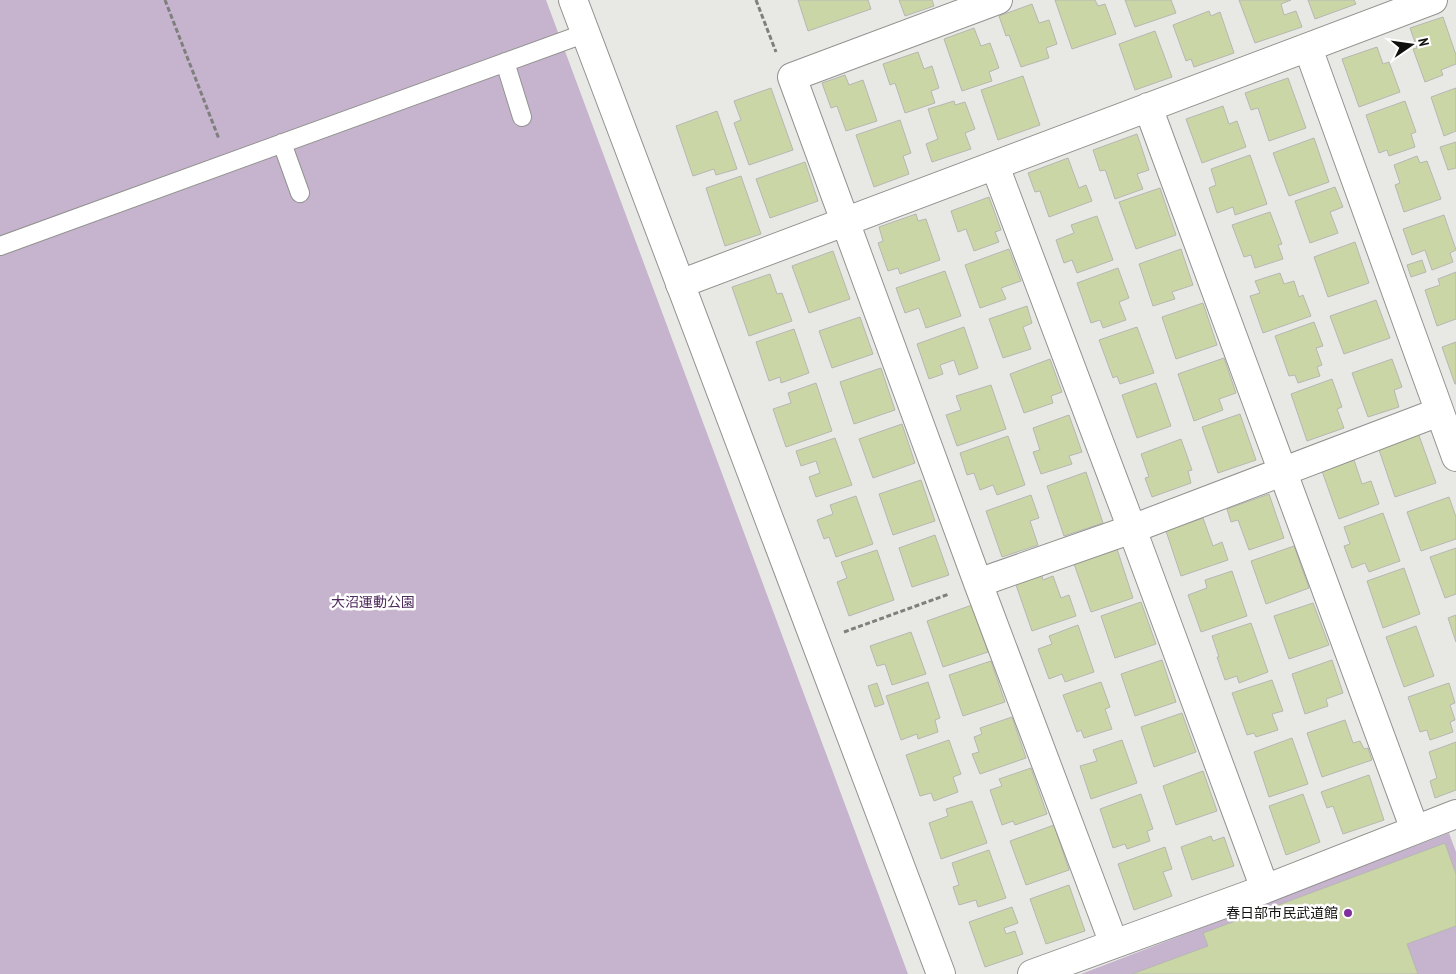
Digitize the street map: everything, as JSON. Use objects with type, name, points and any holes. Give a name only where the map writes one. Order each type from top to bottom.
[{"type":"street","points":[[998,0],[792,77],[978,583],[1114,944]]},
{"type":"street","points":[[680,284],[1433,0]]},
{"type":"street","points":[[579,2],[586,33],[941,974]]},
{"type":"street","points":[[1308,48],[1456,458]]},
{"type":"street","points":[[1148,107],[1415,830]]},
{"type":"street","points":[[995,166],[1265,889]]},
{"type":"street","points":[[978,583],[1132,529],[1439,412]]},
{"type":"street","points":[[1032,974],[1265,889],[1456,814]]},
{"type":"lane","points":[[0,246],[586,33]]},
{"type":"lane","points":[[505,62],[522,117]]},
{"type":"lane","points":[[282,143],[300,193]]},
{"type":"path","points":[[165,0],[228,163]]},
{"type":"path","points":[[756,0],[783,70],[792,77]]},
{"type":"path","points":[[815,642],[978,583]]},
{"type":"green space","name":"大沼運動公園","points":[[0,0],[546,0],[908,974],[0,974]]},
{"type":"green space","name":"春日部市民武道館","points":[[1449,833],[1456,852],[1456,974],[1081,974]]},
{"type":"building","points":[[798,0],[868,0],[871,9],[808,31]]},
{"type":"building","points":[[899,0],[932,0],[934,6],[905,16]]},
{"type":"building","points":[[1055,0],[1095,0],[1098,6],[1105,4],[1116,34],[1072,49]]},
{"type":"building","points":[[1125,0],[1171,0],[1176,13],[1135,27]]},
{"type":"building","points":[[1239,0],[1291,0],[1281,4],[1284,15],[1296,11],[1302,27],[1255,43]]},
{"type":"building","points":[[1308,0],[1354,0],[1356,4],[1315,19]]},
{"type":"building","points":[[1032,4],[1039,23],[1049,20],[1057,44],[1046,48],[1049,58],[1021,67],[1009,35],[1006,36],[999,16]]},
{"type":"building","points":[[1209,11],[1211,16],[1220,12],[1234,53],[1194,67],[1191,59],[1186,61],[1173,25]]},
{"type":"building","points":[[1443,17],[1456,55],[1456,64],[1441,70],[1443,75],[1425,82],[1413,49],[1417,48],[1410,28]]},
{"type":"building","points":[[974,28],[981,46],[990,43],[999,68],[989,72],[992,81],[962,91],[944,39]]},
{"type":"building","points":[[1155,31],[1172,77],[1135,90],[1119,44]]},
{"type":"building","points":[[1377,47],[1383,64],[1389,62],[1400,92],[1359,107],[1342,59]]},
{"type":"building","points":[[918,52],[924,69],[932,66],[939,88],[931,91],[935,103],[905,113],[895,83],[890,85],[883,64]]},
{"type":"building","points":[[845,75],[849,85],[863,80],[877,121],[846,131],[837,106],[831,108],[822,83]]},
{"type":"building","points":[[1023,76],[1040,125],[998,140],[981,90]]},
{"type":"building","points":[[1288,78],[1306,128],[1269,141],[1258,108],[1251,110],[1245,93]]},
{"type":"building","points":[[771,88],[793,150],[749,165],[734,123],[741,120],[734,101]]},
{"type":"building","points":[[1456,88],[1456,131],[1444,136],[1431,97]]},
{"type":"building","points":[[954,101],[955,105],[965,102],[975,129],[965,133],[971,149],[932,162],[926,144],[938,139],[928,109]]},
{"type":"building","points":[[1405,101],[1416,132],[1411,134],[1415,147],[1389,156],[1387,150],[1379,153],[1366,115]]},
{"type":"building","points":[[1223,106],[1229,124],[1237,121],[1246,147],[1202,163],[1186,119]]},
{"type":"building","points":[[717,111],[737,169],[716,175],[714,169],[693,176],[676,126]]},
{"type":"building","points":[[900,120],[911,153],[903,156],[909,174],[874,187],[856,135]]},
{"type":"building","points":[[1137,134],[1149,170],[1137,174],[1143,189],[1115,199],[1106,172],[1105,170],[1100,171],[1093,150]]},
{"type":"building","points":[[1314,138],[1329,182],[1289,196],[1273,153]]},
{"type":"building","points":[[1456,142],[1456,168],[1448,170],[1440,147]]},
{"type":"building","points":[[1250,155],[1267,204],[1235,215],[1233,207],[1217,213],[1209,188],[1216,185],[1211,169]]},
{"type":"building","points":[[1417,156],[1420,163],[1427,161],[1441,199],[1404,212],[1395,185],[1400,183],[1394,165]]},
{"type":"building","points":[[1068,158],[1079,188],[1086,185],[1092,201],[1049,217],[1040,191],[1035,192],[1028,173]]},
{"type":"building","points":[[805,162],[818,201],[770,218],[756,179]]},
{"type":"building","points":[[741,176],[761,234],[725,246],[706,188]]},
{"type":"building","points":[[1335,187],[1343,207],[1330,212],[1338,233],[1310,243],[1295,201]]},
{"type":"building","points":[[1160,188],[1176,235],[1136,249],[1119,202]]},
{"type":"building","points":[[989,197],[1001,230],[995,232],[999,242],[974,251],[966,229],[958,232],[951,211]]},
{"type":"building","points":[[1270,212],[1282,244],[1278,245],[1283,259],[1255,268],[1251,255],[1244,257],[1232,225]]},
{"type":"building","points":[[916,214],[918,221],[926,219],[940,260],[900,274],[898,268],[888,271],[878,243],[883,241],[879,227]]},
{"type":"building","points":[[1444,215],[1456,250],[1450,253],[1453,262],[1432,270],[1425,250],[1412,255],[1403,229]]},
{"type":"building","points":[[1097,216],[1113,260],[1077,273],[1072,260],[1064,263],[1056,240],[1074,233],[1071,225]]},
{"type":"building","points":[[1355,242],[1369,283],[1328,297],[1314,257]]},
{"type":"building","points":[[1009,249],[1021,281],[1001,288],[1006,299],[980,308],[965,265]]},
{"type":"building","points":[[1181,249],[1193,285],[1172,292],[1175,299],[1153,306],[1139,264]]},
{"type":"building","points":[[833,251],[850,299],[809,313],[792,266]]},
{"type":"building","points":[[1422,260],[1426,272],[1411,277],[1407,265]]},
{"type":"building","points":[[1118,268],[1129,298],[1119,302],[1126,320],[1103,328],[1100,320],[1091,323],[1077,283]]},
{"type":"building","points":[[945,271],[961,316],[926,328],[919,308],[905,313],[896,288]]},
{"type":"building","points":[[1456,272],[1456,319],[1437,326],[1425,290],[1440,285],[1438,279]]},
{"type":"building","points":[[1280,273],[1284,284],[1294,281],[1299,297],[1303,295],[1311,316],[1263,333],[1250,296],[1260,293],[1255,281]]},
{"type":"building","points":[[770,274],[777,294],[782,293],[792,321],[749,336],[732,287]]},
{"type":"building","points":[[1376,300],[1390,338],[1344,354],[1330,316]]},
{"type":"building","points":[[1203,303],[1217,345],[1176,359],[1162,317]]},
{"type":"building","points":[[1027,306],[1032,323],[1023,327],[1031,349],[1003,358],[989,319]]},
{"type":"building","points":[[860,317],[873,354],[832,368],[819,331]]},
{"type":"building","points":[[1314,322],[1323,346],[1316,348],[1322,365],[1317,367],[1320,376],[1298,383],[1295,375],[1289,376],[1275,336]]},
{"type":"building","points":[[964,327],[978,368],[959,375],[954,360],[940,365],[943,374],[929,379],[917,344]]},
{"type":"building","points":[[1137,327],[1154,373],[1120,384],[1117,376],[1113,378],[1099,340]]},
{"type":"building","points":[[794,329],[809,373],[781,383],[780,377],[769,381],[756,342]]},
{"type":"building","points":[[1456,342],[1456,384],[1455,384],[1442,347]]},
{"type":"building","points":[[1224,358],[1236,393],[1219,399],[1223,410],[1194,421],[1178,374]]},
{"type":"building","points":[[1050,359],[1062,392],[1051,396],[1053,403],[1024,413],[1010,374]]},
{"type":"building","points":[[1392,359],[1402,387],[1394,390],[1399,407],[1368,417],[1352,373]]},
{"type":"building","points":[[881,368],[895,410],[854,424],[840,382]]},
{"type":"building","points":[[1332,379],[1342,407],[1337,409],[1344,428],[1307,441],[1291,394]]},
{"type":"building","points":[[816,383],[832,431],[786,447],[773,409],[791,403],[788,393]]},
{"type":"building","points":[[1156,383],[1171,426],[1137,438],[1122,395]]},
{"type":"building","points":[[991,385],[1006,429],[957,446],[946,415],[961,410],[956,396]]},
{"type":"building","points":[[1240,414],[1256,460],[1218,473],[1202,427]]},
{"type":"building","points":[[1069,415],[1082,452],[1069,456],[1072,464],[1041,474],[1033,452],[1040,450],[1033,428]]},
{"type":"building","points":[[902,424],[915,463],[873,478],[859,439]]},
{"type":"building","points":[[1417,430],[1436,483],[1395,497],[1377,444]]},
{"type":"building","points":[[1008,436],[1025,485],[997,495],[993,485],[980,490],[974,473],[967,475],[960,453]]},
{"type":"building","points":[[835,438],[852,485],[816,497],[809,477],[820,473],[816,461],[801,466],[796,451]]},
{"type":"building","points":[[1181,439],[1192,470],[1188,471],[1191,483],[1152,497],[1145,478],[1149,477],[1141,454]]},
{"type":"building","points":[[1354,460],[1362,484],[1371,481],[1379,504],[1339,519],[1322,471]]},
{"type":"building","points":[[1086,472],[1103,523],[1064,536],[1047,486]]},
{"type":"building","points":[[921,480],[935,521],[893,535],[879,494]]},
{"type":"building","points":[[1269,494],[1284,538],[1249,550],[1238,520],[1231,522],[1227,509]]},
{"type":"building","points":[[1031,495],[1039,518],[1030,521],[1038,545],[1002,557],[986,511]]},
{"type":"building","points":[[856,496],[873,544],[836,557],[829,537],[824,539],[817,520],[833,514],[830,505]]},
{"type":"building","points":[[1449,497],[1456,517],[1456,539],[1421,551],[1407,512]]},
{"type":"building","points":[[1383,513],[1400,561],[1369,572],[1365,563],[1352,568],[1344,546],[1350,544],[1344,527]]},
{"type":"building","points":[[1203,518],[1213,546],[1222,542],[1228,560],[1181,576],[1166,531]]},
{"type":"building","points":[[935,535],[949,575],[912,587],[899,548]]},
{"type":"building","points":[[1116,546],[1133,598],[1091,612],[1073,561]]},
{"type":"building","points":[[1294,546],[1309,588],[1266,604],[1251,561]]},
{"type":"building","points":[[1456,548],[1456,594],[1445,598],[1430,557]]},
{"type":"building","points":[[877,550],[894,600],[849,616],[837,582],[847,578],[841,562]]},
{"type":"building","points":[[1404,568],[1420,614],[1383,628],[1367,581]]},
{"type":"building","points":[[1232,571],[1247,616],[1201,632],[1188,595],[1207,588],[1205,580]]},
{"type":"building","points":[[1041,573],[1043,580],[1053,576],[1061,598],[1069,595],[1076,616],[1032,631],[1015,582]]},
{"type":"building","points":[[1141,602],[1156,644],[1115,658],[1101,616]]},
{"type":"building","points":[[1313,603],[1329,645],[1289,659],[1274,616]]},
{"type":"building","points":[[972,605],[988,652],[943,667],[927,621]]},
{"type":"building","points":[[1456,615],[1456,642],[1448,618]]},
{"type":"building","points":[[1251,623],[1268,672],[1239,683],[1237,676],[1225,680],[1212,636]]},
{"type":"building","points":[[1078,625],[1094,672],[1065,682],[1062,674],[1049,679],[1038,649],[1052,644],[1049,636]]},
{"type":"building","points":[[1416,626],[1434,676],[1404,687],[1386,637]]},
{"type":"building","points":[[911,632],[926,674],[892,685],[885,664],[877,666],[870,646]]},
{"type":"building","points":[[1162,660],[1176,702],[1135,716],[1121,674]]},
{"type":"building","points":[[1332,660],[1343,693],[1326,699],[1328,706],[1305,714],[1292,674]]},
{"type":"building","points":[[991,661],[1005,702],[963,716],[949,675]]},
{"type":"building","points":[[1272,680],[1283,711],[1272,714],[1278,730],[1256,737],[1254,733],[1247,735],[1232,693]]},
{"type":"building","points":[[928,682],[940,718],[935,720],[938,732],[918,739],[917,734],[901,740],[886,696]]},
{"type":"building","points":[[1101,682],[1110,707],[1105,709],[1112,729],[1084,738],[1081,730],[1077,732],[1063,695]]},
{"type":"building","points":[[877,683],[884,704],[875,707],[868,686]]},
{"type":"building","points":[[1449,683],[1455,703],[1450,705],[1455,720],[1450,722],[1453,732],[1430,740],[1427,730],[1420,732],[1408,697]]},
{"type":"building","points":[[1182,713],[1196,752],[1154,767],[1141,727]]},
{"type":"building","points":[[1012,717],[1026,758],[980,774],[972,754],[979,752],[974,737],[982,734],[980,728]]},
{"type":"building","points":[[1345,720],[1353,743],[1360,741],[1364,749],[1368,748],[1372,760],[1322,777],[1307,733]]},
{"type":"building","points":[[1292,738],[1308,784],[1269,797],[1254,752]]},
{"type":"building","points":[[949,740],[961,774],[953,777],[958,792],[934,801],[931,793],[920,796],[906,755]]},
{"type":"building","points":[[1122,740],[1137,783],[1091,799],[1080,766],[1097,761],[1093,750]]},
{"type":"building","points":[[1456,742],[1456,790],[1435,798],[1430,781],[1437,778],[1429,752]]},
{"type":"building","points":[[1031,768],[1047,814],[1015,825],[1013,821],[1002,825],[990,790],[1002,786],[999,779]]},
{"type":"building","points":[[1203,771],[1217,811],[1176,825],[1163,786]]},
{"type":"building","points":[[1369,775],[1384,820],[1343,834],[1333,806],[1327,808],[1321,792]]},
{"type":"building","points":[[1141,794],[1153,829],[1147,831],[1150,841],[1127,849],[1125,844],[1113,848],[1100,809]]},
{"type":"building","points":[[1303,794],[1320,842],[1286,855],[1269,806]]},
{"type":"building","points":[[972,801],[987,843],[941,859],[929,823],[948,816],[946,809]]},
{"type":"building","points":[[1054,825],[1069,870],[1026,885],[1010,841]]},
{"type":"building","points":[[1211,836],[1213,841],[1224,837],[1234,866],[1192,880],[1181,847]]},
{"type":"building","name":"春日部市民武道館","points":[[1445,843],[1456,874],[1456,926],[1407,944],[1418,974],[1132,974],[1208,946],[1203,933]]},
{"type":"building","points":[[1165,847],[1172,869],[1163,872],[1172,896],[1134,910],[1118,864]]},
{"type":"building","points":[[989,850],[1006,898],[978,907],[976,900],[959,905],[953,887],[959,885],[952,863]]},
{"type":"building","points":[[1069,885],[1085,931],[1046,944],[1030,899]]},
{"type":"building","points":[[1012,907],[1018,923],[1004,928],[1006,934],[1015,931],[1023,954],[985,967],[969,922]]},
{"type":"place","name":"春日部市民武道館","points":[[1348,913]]}]
